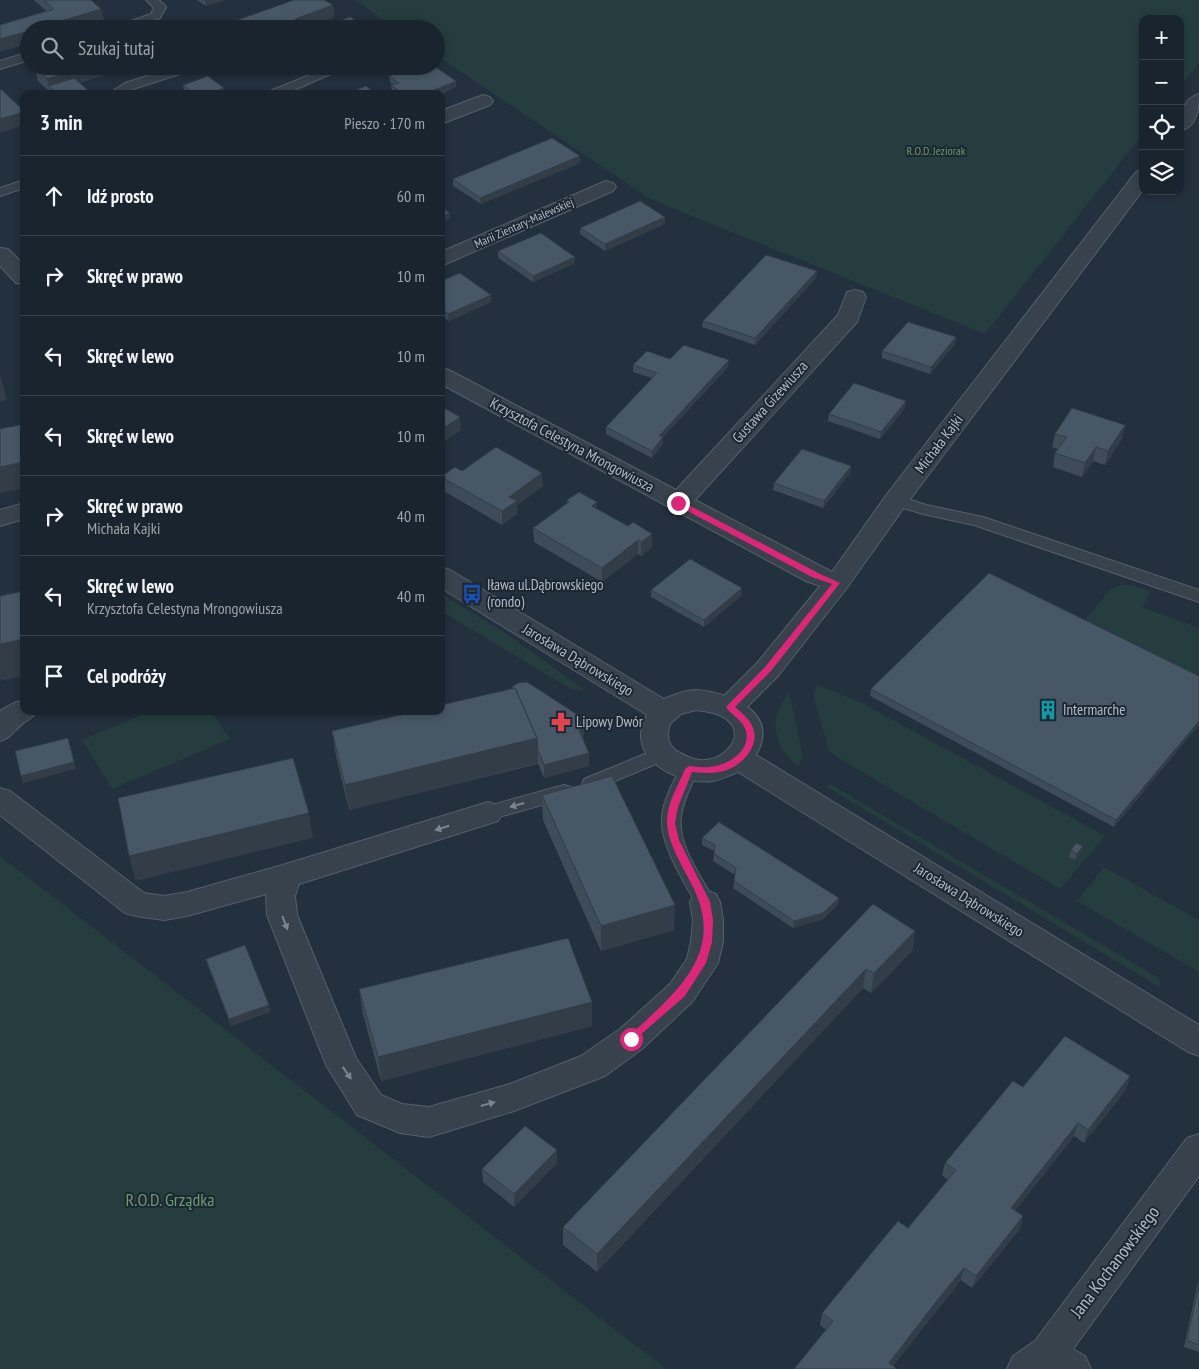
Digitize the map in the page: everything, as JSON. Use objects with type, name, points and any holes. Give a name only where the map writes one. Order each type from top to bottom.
[{"type":"street","points":[[1184,120],[1199,100]]},
{"type":"street","points":[[445,116],[483,101]]},
{"type":"street","name":"Michała Kajki","points":[[730,707],[768,669],[836,583],[896,500],[1139,181]]},
{"type":"street","name":"Marii Zientary-Malewskiej","points":[[445,258],[606,187]]},
{"type":"street","name":"Gustawa Gizewiusza","points":[[678,503],[849,317],[855,297]]},
{"type":"street","name":"Krzysztofa Celestyna Mrongowiusza","points":[[445,377],[678,503],[815,575],[836,583]]},
{"type":"street","points":[[0,518],[20,512]]},
{"type":"street","name":"Jarosława Dąbrowskiego","points":[[445,578],[664,712]]},
{"type":"street","points":[[696,700],[714,701],[730,707],[744,718],[750,732],[749,746],[740,759],[726,767],[708,771],[689,769],[674,764],[662,754],[655,744],[653,732],[657,721],[664,712],[679,704],[696,700]]},
{"type":"street","points":[[0,731],[9,719],[20,712]]},
{"type":"street","name":"Jarosława Dąbrowskiego","points":[[740,759],[1199,1042]]},
{"type":"street","points":[[0,799],[136,904],[164,908],[286,876],[488,813]]},
{"type":"street","points":[[286,876],[280,896],[282,915],[342,1065],[369,1105],[400,1118],[429,1122],[514,1096],[593,1066],[631,1039],[681,993],[702,963],[707,942],[708,920],[705,902]]},
{"type":"street","name":"Jana Kochanowskiego","points":[[1049,1364],[1199,1149]]},
{"type":"lane","points":[[144,20],[156,16],[160,7],[152,0]]},
{"type":"lane","points":[[0,65],[20,59]]},
{"type":"lane","points":[[122,90],[163,75]]},
{"type":"lane","points":[[284,90],[321,75]]},
{"type":"lane","points":[[0,192],[20,185]]},
{"type":"lane","points":[[896,500],[977,521],[1199,596]]},
{"type":"lane","points":[[488,813],[600,782],[662,754]]},
{"type":"lane","points":[[689,769],[674,807],[671,823],[674,840],[705,902]]},
{"type":"green space","name":"R.O.D. Jeziorak","points":[[355,0],[1199,0],[1199,63],[1184,82],[1184,15],[1139,15],[1139,139],[985,334],[650,199],[445,61],[445,20],[384,20]]},
{"type":"green space","points":[[1122,584],[1150,591],[1142,607],[1199,628],[1199,682],[1081,624],[1111,589]]},
{"type":"green space","points":[[445,596],[507,634],[585,690],[571,689],[445,613]]},
{"type":"green space","points":[[817,685],[860,702],[1105,836],[1060,889],[829,751],[813,695]]},
{"type":"green space","points":[[789,692],[803,756],[798,767],[783,750],[776,732],[778,713]]},
{"type":"green space","points":[[142,715],[214,715],[230,739],[112,789],[82,740]]},
{"type":"green space","points":[[830,784],[1157,977],[1161,983],[1159,987],[827,787]]},
{"type":"green space","name":"R.O.D. Grządka","points":[[0,856],[666,1369],[0,1369]]},
{"type":"green space","points":[[1104,867],[1199,920],[1199,972],[1077,901]]},
{"type":"building","points":[[44,0],[91,0],[101,9],[65,20],[20,20],[20,33],[0,39],[0,25],[54,9]]},
{"type":"building","points":[[294,0],[324,0],[333,5],[295,19],[297,20],[237,20]]},
{"type":"building","points":[[350,17],[355,20],[342,20]]},
{"type":"building","points":[[445,74],[456,81],[435,90],[398,90],[391,85],[399,83],[389,76]]},
{"type":"building","points":[[43,75],[60,75],[47,79]]},
{"type":"building","points":[[208,76],[224,88],[219,90],[190,90],[183,85]]},
{"type":"building","points":[[74,78],[88,90],[54,90],[49,86]]},
{"type":"building","points":[[366,86],[371,90],[356,90]]},
{"type":"building","points":[[0,90],[2,90],[20,107],[20,113],[0,119]]},
{"type":"building","points":[[552,138],[580,156],[480,198],[453,179]]},
{"type":"building","points":[[640,201],[665,217],[605,244],[580,228]]},
{"type":"building","points":[[541,233],[575,257],[533,276],[498,251]]},
{"type":"building","points":[[766,255],[817,271],[755,338],[703,321]]},
{"type":"building","points":[[460,273],[491,295],[448,314],[445,312],[445,279]]},
{"type":"building","points":[[908,322],[956,337],[931,367],[882,351]]},
{"type":"building","points":[[684,345],[729,360],[659,436],[663,437],[652,451],[606,427],[657,373],[633,365],[647,351],[670,359]]},
{"type":"building","points":[[854,383],[906,401],[881,432],[829,414]]},
{"type":"building","points":[[445,408],[460,417],[445,427]]},
{"type":"building","points":[[1072,408],[1125,425],[1108,451],[1096,447],[1085,463],[1055,453],[1067,437],[1055,434]]},
{"type":"building","points":[[20,425],[20,463],[0,467],[0,429]]},
{"type":"building","points":[[496,447],[542,473],[509,497],[517,501],[502,511],[445,479],[445,474],[455,467],[462,471]]},
{"type":"building","points":[[802,449],[851,466],[824,501],[774,483]]},
{"type":"building","points":[[579,492],[597,502],[592,506],[628,526],[633,522],[652,534],[641,542],[638,540],[602,568],[533,528],[569,502],[567,500]]},
{"type":"building","points":[[690,559],[742,588],[704,620],[651,590]]},
{"type":"building","name":"Intermarche","points":[[989,573],[1199,676],[1199,721],[1116,820],[871,689]]},
{"type":"building","points":[[20,592],[20,640],[0,644],[0,596]]},
{"type":"building","points":[[527,682],[578,715],[584,728],[579,730],[589,753],[544,765],[538,750],[537,738],[515,688],[512,689],[518,683]]},
{"type":"building","points":[[515,688],[537,738],[345,785],[332,731],[400,715],[445,715],[445,704]]},
{"type":"building","points":[[68,738],[74,762],[21,776],[15,751]]},
{"type":"building","points":[[293,758],[309,813],[129,856],[118,798]]},
{"type":"building","points":[[612,776],[675,905],[601,926],[542,795]]},
{"type":"building","points":[[719,822],[839,898],[823,913],[794,921],[734,881],[736,868],[714,854],[715,845],[702,838]]},
{"type":"building","points":[[1076,843],[1083,846],[1077,854],[1071,850]]},
{"type":"building","points":[[873,904],[915,931],[874,973],[866,969],[597,1254],[563,1227]]},
{"type":"building","points":[[568,938],[592,1002],[378,1057],[359,989]]},
{"type":"building","points":[[245,945],[269,1005],[229,1019],[206,959]]},
{"type":"building","points":[[1065,1036],[1130,1076],[1088,1130],[1078,1123],[1011,1208],[1023,1216],[976,1276],[964,1268],[889,1363],[897,1369],[794,1369],[833,1321],[822,1313],[898,1221],[908,1228],[956,1170],[945,1163],[1013,1081],[1023,1087]]},
{"type":"building","points":[[525,1126],[557,1150],[514,1194],[482,1169]]},
{"type":"building","points":[[1199,1284],[1199,1345],[1187,1340]]},
{"type":"place","name":"Iława ul.Dąbrowskiego (rondo)","points":[[472,594]]},
{"type":"place","name":"Intermarche","points":[[1048,710]]},
{"type":"place","name":"Lipowy Dwór","points":[[561,722]]},
{"type":"route","points":[[631,1039],[681,993],[702,963],[707,942],[708,920],[705,902],[674,840],[671,823],[674,807],[689,769],[708,771],[726,767],[740,759],[749,746],[750,732],[744,718],[730,707],[768,669],[836,583],[815,575],[678,503]]}]
